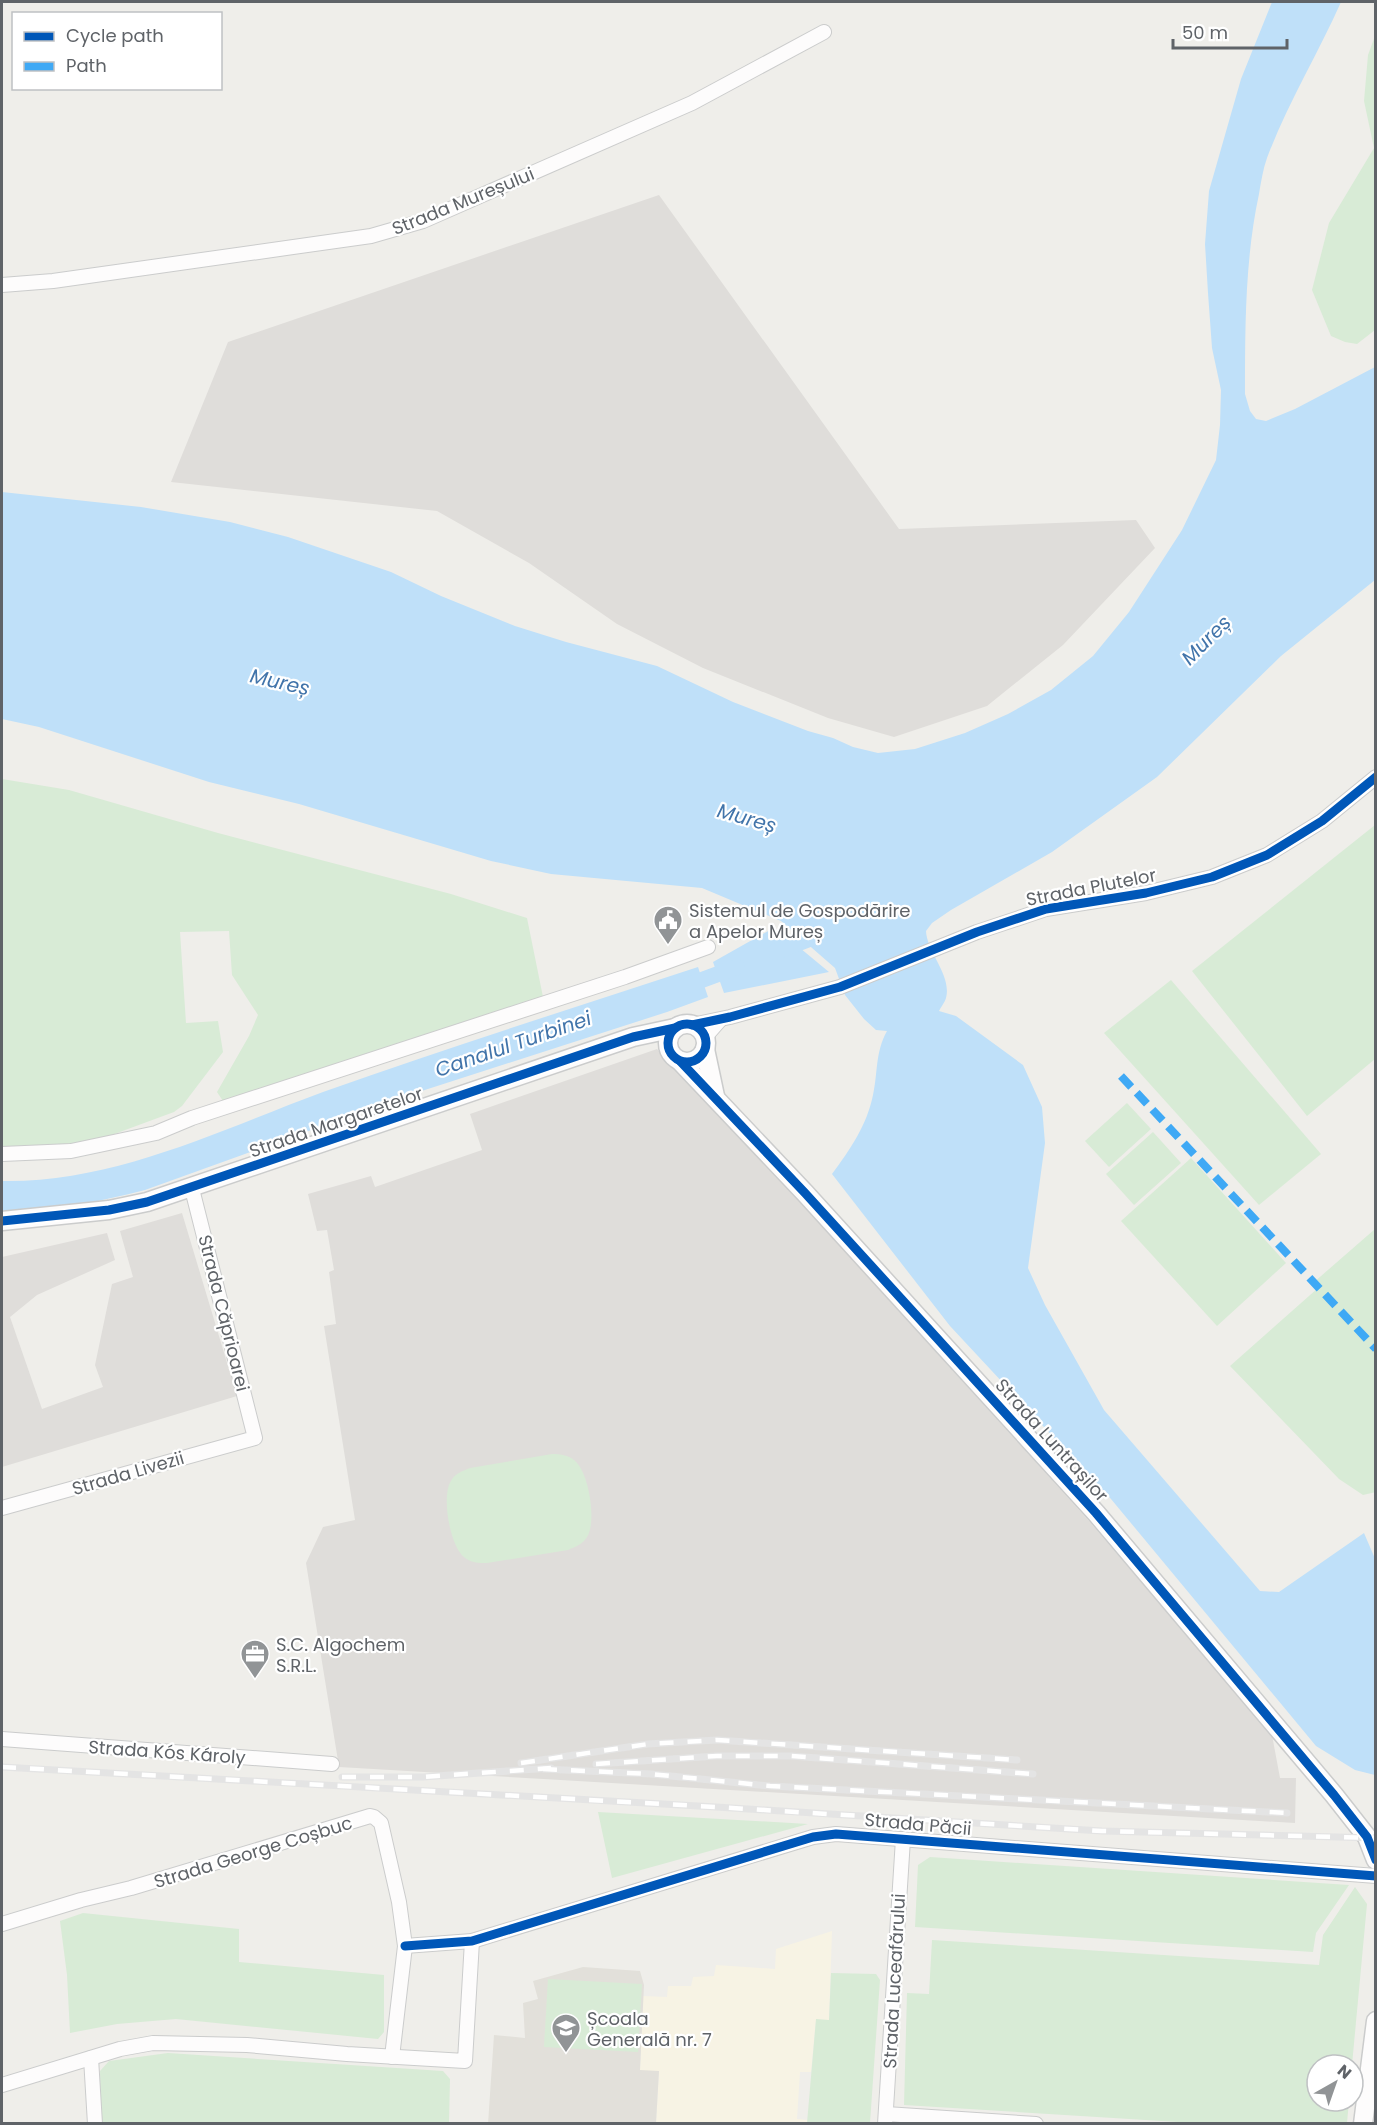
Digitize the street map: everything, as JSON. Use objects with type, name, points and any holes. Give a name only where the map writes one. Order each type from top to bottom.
[{"type":"street","name":"Strada Mureșului","points":[[2,285],[53,281],[371,236],[413,224],[692,103],[824,32]]},
{"type":"street","name":"Strada Plutelor","points":[[689,1037],[720,1020],[840,987],[943,946],[1046,909],[1146,893],[1212,877],[1267,855],[1322,821],[1376,777]]},
{"type":"street","points":[[2,1154],[71,1151],[156,1133],[192,1118],[625,977],[708,947]]},
{"type":"street","name":"Strada Margaretelor","points":[[2,1221],[109,1210],[147,1202],[192,1189],[633,1037],[650,1034],[689,1037]]},
{"type":"street","points":[[680,1060],[686,1062],[698,1059],[689,1037]]},
{"type":"street","points":[[689,1037],[715,1096]]},
{"type":"street","name":"Strada Luntrașilor","points":[[689,1037],[671,1054],[680,1060],[715,1096],[1096,1513],[1334,1796],[1367,1838],[1376,1860]]},
{"type":"street","name":"Strada Căprioarei","points":[[192,1189],[255,1438]]},
{"type":"street","name":"Strada Livezii","points":[[2,1508],[255,1438]]},
{"type":"street","name":"Strada Kós Károly","points":[[2,1739],[332,1764]]},
{"type":"street","name":"Strada George Coșbuc","points":[[2,1924],[370,1816],[381,1823],[399,1902],[405,1946],[392,2057]]},
{"type":"street","name":"Strada Păcii","points":[[472,1941],[813,1837],[836,1834],[1376,1876]]},
{"type":"street","name":"Strada Luceafărului","points":[[886,2119],[903,1839]]},
{"type":"street","points":[[2,2085],[120,2049],[153,2043],[183,2042],[296,2048],[465,2061],[472,1941],[405,1946]]},
{"type":"street","points":[[1363,2124],[1376,2021]]},
{"type":"street","points":[[91,2058],[95,2124]]},
{"type":"street","points":[[886,2119],[1036,2124]]},
{"type":"shaded area","points":[[659,195],[899,529],[1136,520],[1155,548],[1063,645],[987,706],[894,737],[828,718],[703,668],[617,624],[529,563],[437,511],[171,482],[228,342]]},
{"type":"shaded area","points":[[657,1049],[799,1201],[1088,1520],[1272,1735],[1280,1778],[1296,1778],[1295,1823],[339,1767],[306,1563],[323,1527],[355,1520],[324,1326],[336,1324],[329,1272],[334,1270],[327,1230],[317,1231],[308,1194],[371,1176],[375,1187],[482,1150],[470,1114]]},
{"type":"shaded area","points":[[182,1213],[237,1396],[2,1467],[2,1257],[107,1233],[115,1260],[37,1295],[10,1317],[42,1409],[103,1387],[95,1365],[112,1284],[133,1277],[120,1231]]},
{"type":"shaded area","points":[[832,1931],[829,2021],[816,2020],[811,2072],[800,2072],[797,2119],[808,2120],[807,2123],[656,2123],[659,2071],[640,2071],[643,1996],[667,1997],[668,1986],[691,1986],[693,1977],[714,1976],[716,1965],[775,1969],[776,1949]]},
{"type":"shaded area","name":"Școala Generală nr. 7","points":[[583,1967],[640,1971],[644,1985],[640,2070],[659,2071],[656,2123],[488,2124],[494,2035],[525,2038],[523,2003],[538,1999],[533,1981]]},
{"type":"green space","points":[[1375,36],[1375,330],[1357,344],[1331,336],[1312,290],[1329,223],[1374,148],[1364,101],[1368,55]]},
{"type":"green space","points":[[2,779],[69,790],[218,833],[451,894],[527,918],[543,997],[223,1101],[217,1092],[249,1036],[258,1015],[232,975],[229,931],[180,932],[186,1023],[218,1021],[223,1052],[182,1106],[174,1112],[109,1136],[70,1145],[2,1149]]},
{"type":"green space","points":[[1375,825],[1375,1059],[1307,1116],[1192,971]]},
{"type":"green space","points":[[1171,980],[1321,1154],[1259,1205],[1104,1033]]},
{"type":"green space","points":[[1127,1103],[1151,1129],[1109,1167],[1085,1141]]},
{"type":"green space","points":[[1153,1132],[1181,1163],[1134,1205],[1106,1174]]},
{"type":"green space","points":[[1191,1158],[1286,1263],[1217,1326],[1121,1221]]},
{"type":"green space","points":[[1375,1229],[1376,1492],[1363,1495],[1339,1479],[1230,1366],[1318,1288],[1313,1283]]},
{"type":"green space","points":[[552,1454],[572,1458],[584,1475],[591,1509],[590,1530],[587,1537],[579,1545],[568,1550],[487,1563],[472,1562],[464,1557],[455,1543],[448,1520],[448,1488],[453,1478],[470,1468]]},
{"type":"green space","points":[[598,1812],[808,1824],[612,1878]]},
{"type":"green space","points":[[930,1857],[1349,1885],[1316,1933],[1313,1952],[915,1927],[918,1865]]},
{"type":"green space","points":[[1355,1887],[1367,1904],[1353,2053],[1305,2053],[1305,2113],[1348,2113],[1347,2123],[1194,2123],[904,2105],[907,1993],[929,1994],[932,1940],[1319,1965],[1323,1935]]},
{"type":"green space","points":[[83,1913],[239,1929],[239,1962],[384,1975],[384,2032],[378,2039],[176,2019],[117,2024],[70,2033],[67,1975],[60,1921]]},
{"type":"green space","points":[[831,1973],[876,1974],[880,1980],[870,2123],[807,2123],[816,2019],[829,2020]]},
{"type":"green space","points":[[548,1979],[642,1984],[638,2052],[544,2047]]},
{"type":"green space","points":[[168,2053],[443,2071],[450,2079],[449,2123],[101,2123],[100,2071],[109,2061]]},
{"type":"water","name":"Mureș","points":[[1272,2],[1341,2],[1284,118],[1263,171],[1248,268],[1245,394],[1250,411],[1256,419],[1266,421],[1295,409],[1375,367],[1375,580],[1281,656],[1157,777],[1052,852],[951,910],[932,923],[926,931],[930,948],[946,981],[946,998],[939,1011],[956,1016],[1023,1065],[1042,1107],[1045,1143],[1028,1268],[1045,1305],[1104,1410],[1260,1591],[1279,1592],[1364,1533],[1376,1561],[1375,1775],[1355,1770],[1316,1746],[1111,1499],[950,1326],[832,1174],[867,1117],[873,1095],[880,1047],[887,1031],[876,1030],[864,1019],[845,995],[835,968],[781,921],[702,888],[551,874],[491,861],[299,804],[209,782],[39,727],[2,719],[2,492],[141,507],[230,522],[288,537],[391,572],[441,596],[515,626],[657,666],[733,702],[853,747],[878,753],[915,749],[965,733],[1008,714],[1051,690],[1093,656],[1129,612],[1182,530],[1216,460],[1221,390],[1212,348],[1205,244],[1209,191],[1241,79]]},
{"type":"water","points":[[777,929],[829,972],[724,993],[713,962],[770,930],[776,932]]},
{"type":"water","name":"Canalul Turbinei","points":[[698,967],[708,997],[667,1012],[400,1098],[145,1190],[74,1205],[38,1210],[2,1211],[2,1181],[44,1179],[85,1173],[166,1152],[323,1092]]},
{"type":"waterway","name":"Canalul Turbinei","points":[[775,952],[812,938],[821,929]]},
{"type":"waterway","name":"Canalul Turbinei","points":[[683,987],[737,967]]},
{"type":"railway","points":[[521,1763],[648,1744],[717,1740],[1017,1760]]},
{"type":"railway","points":[[596,1764],[717,1756],[791,1756],[1033,1774]]},
{"type":"railway","points":[[2,1767],[1102,1831],[1376,1838]]},
{"type":"railway","points":[[342,1777],[423,1777],[551,1768]]},
{"type":"railway","points":[[543,1769],[651,1774],[770,1786],[1287,1813]]},
{"type":"marked path","points":[[1121,1076],[1376,1349]]},
{"type":"cycle path","points":[[692,1025],[840,987],[977,932],[1046,909],[1146,893],[1212,877],[1267,855],[1322,821],[1376,777]]},
{"type":"cycle path","points":[[687,1024],[700,1030],[706,1043],[700,1056],[687,1062],[674,1056],[668,1043],[674,1030],[687,1024]]},
{"type":"cycle path","points":[[2,1221],[109,1210],[147,1202],[633,1037],[675,1028]]},
{"type":"cycle path","points":[[680,1061],[805,1193],[1096,1513],[1334,1795],[1367,1837],[1376,1860]]},
{"type":"cycle path","points":[[405,1946],[472,1941],[813,1837],[836,1834],[1376,1876]]},
{"type":"place","name":"Sistemul de Gospodărire a Apelor Mureș","points":[[668,946]]},
{"type":"place","name":"S.C. Algochem S.R.L.","points":[[255,1680]]},
{"type":"place","name":"Școala Generală nr. 7","points":[[566,2054]]}]
